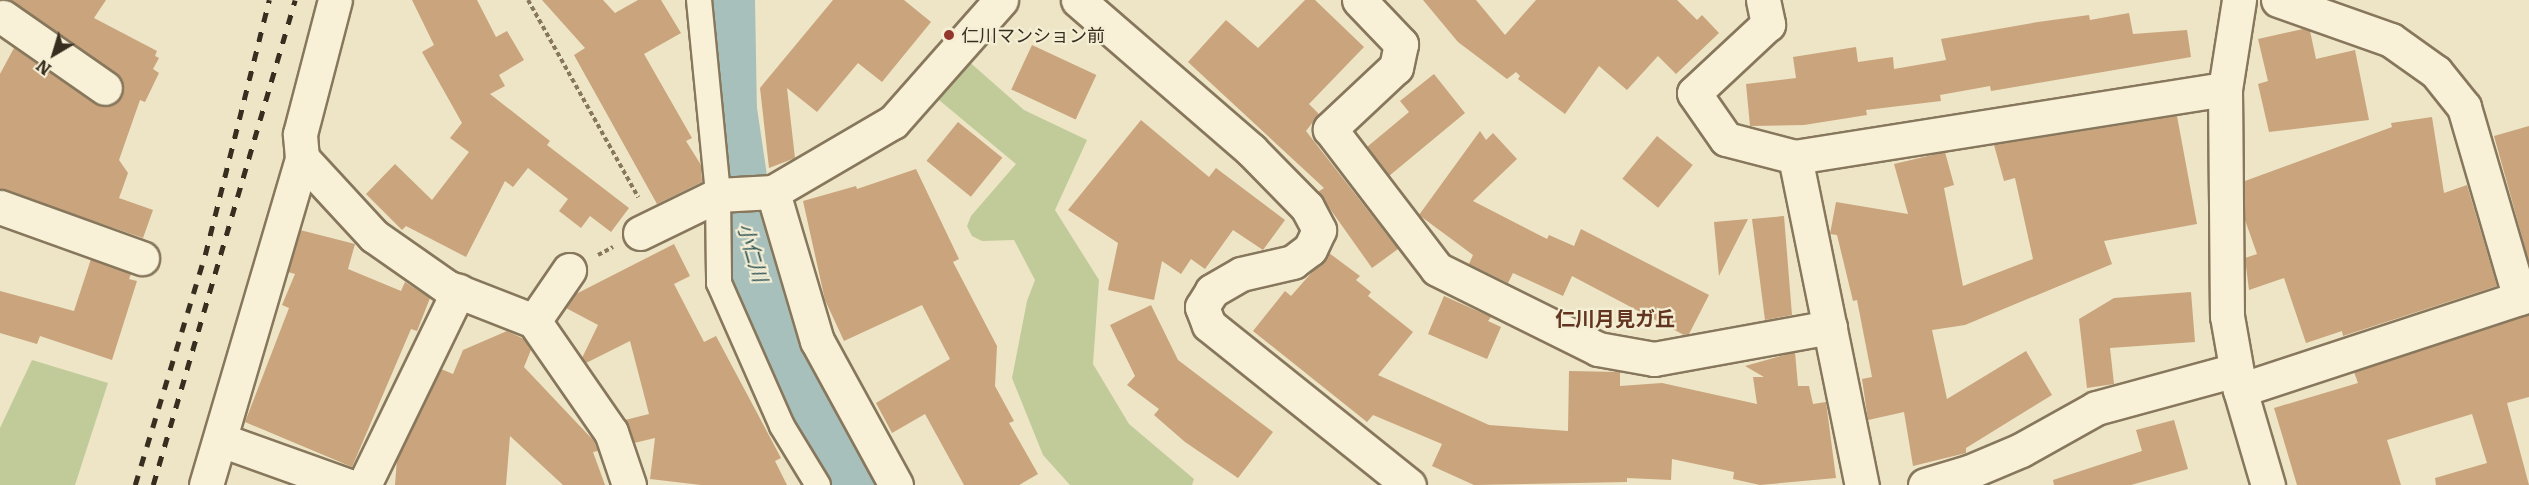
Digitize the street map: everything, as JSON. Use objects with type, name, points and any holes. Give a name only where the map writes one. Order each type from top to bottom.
[{"type":"street","points":[[206,485],[302,158],[300,134],[335,0]]},
{"type":"street","points":[[699,0],[719,195],[719,283],[782,426],[818,485]]},
{"type":"street","points":[[647,230],[719,195],[772,192],[892,122],[1001,0]]},
{"type":"street","points":[[1078,0],[1251,150],[1306,207],[1318,230],[1310,249],[1293,262],[1241,274],[1212,291],[1202,307],[1209,326],[1409,485]]},
{"type":"street","points":[[1359,0],[1401,44],[1396,67],[1330,129],[1437,269],[1598,348],[1654,358],[1830,327]]},
{"type":"street","points":[[1764,0],[1768,24],[1694,93],[1726,139],[1795,157],[2225,89]]},
{"type":"street","points":[[2239,0],[2225,89],[2227,316],[2238,380],[2268,485]]},
{"type":"street","points":[[1926,485],[1969,472],[2021,450],[2096,408],[2238,380],[2524,297],[2464,107],[2436,72],[2391,40],[2278,0]]},
{"type":"street","points":[[5,13],[105,88]]},
{"type":"street","points":[[1795,157],[1863,485]]},
{"type":"street","points":[[302,158],[374,236],[458,291],[534,321],[611,432],[629,485]]},
{"type":"street","points":[[772,192],[817,341],[896,485]]},
{"type":"street","points":[[0,207],[141,258]]},
{"type":"street","points":[[534,321],[569,270]]},
{"type":"street","points":[[364,485],[458,291]]},
{"type":"street","points":[[221,440],[347,485]]},
{"type":"path","points":[[528,0],[647,230],[569,270]]},
{"type":"green space","points":[[966,59],[1024,110],[1087,140],[1055,210],[1099,280],[1093,364],[1129,424],[1194,479],[1192,485],[1070,485],[1043,455],[1012,378],[1027,301],[1035,280],[1014,240],[982,241],[972,236],[967,226],[971,216],[1016,164],[933,95]]},
{"type":"green space","points":[[32,360],[108,383],[75,485],[0,485],[0,428]]},
{"type":"building","points":[[9,0],[106,0],[94,18],[157,51],[155,56],[159,58],[153,69],[159,73],[145,102],[140,100],[119,160],[128,173],[119,198],[153,210],[143,238],[0,189],[0,74],[14,48],[95,104],[113,105],[124,89],[116,73]]},
{"type":"building","points":[[412,0],[477,0],[496,37],[507,31],[524,60],[499,75],[505,86],[490,94],[550,141],[547,145],[629,208],[611,232],[590,216],[581,228],[559,211],[568,199],[528,168],[513,187],[505,181],[466,257],[406,226],[402,230],[366,194],[395,164],[432,200],[469,152],[450,138],[462,123],[422,52],[434,45]]},
{"type":"building","points":[[542,0],[603,0],[615,13],[638,0],[661,0],[681,33],[644,54],[692,138],[686,141],[701,165],[702,182],[657,204],[574,55],[585,48]]},
{"type":"building","points":[[833,0],[904,0],[931,22],[882,82],[858,63],[817,112],[787,88],[795,158],[769,168],[760,88]]},
{"type":"building","points":[[1305,0],[1315,0],[1364,47],[1309,104],[1319,114],[1306,131],[1398,249],[1372,268],[1318,192],[1324,188],[1188,62],[1226,20],[1258,48]]},
{"type":"building","points":[[1423,0],[1476,0],[1505,35],[1536,0],[1677,0],[1697,20],[1702,15],[1719,33],[1676,74],[1658,56],[1627,90],[1599,66],[1565,114],[1518,79],[1520,76],[1516,72],[1507,79],[1458,42]]},
{"type":"building","points":[[2129,13],[2133,34],[2187,30],[2191,57],[1991,91],[1990,86],[1940,95],[1941,101],[1866,110],[1867,115],[1804,125],[1750,126],[1746,84],[1796,78],[1793,57],[1856,47],[1858,62],[1893,57],[1894,69],[1946,60],[1941,39],[2038,22],[2089,15],[2090,20]]},
{"type":"building","points":[[2303,29],[2310,31],[2316,59],[2355,50],[2369,120],[2269,132],[2258,84],[2268,81],[2258,39]]},
{"type":"building","points":[[1032,45],[1096,75],[1076,119],[1011,89]]},
{"type":"building","points":[[1434,74],[1465,113],[1389,176],[1367,147],[1409,112],[1400,101]]},
{"type":"building","points":[[2177,116],[2197,224],[2104,241],[2112,264],[1965,325],[1932,330],[1947,399],[2026,351],[2052,395],[1966,448],[1966,453],[1913,466],[1904,412],[1868,420],[1862,379],[1872,377],[1857,300],[1853,301],[1837,235],[1830,234],[1836,202],[1908,214],[1894,164],[1945,152],[1954,185],[1944,188],[1963,286],[2033,259],[2015,178],[2004,181],[1994,145]]},
{"type":"building","points":[[2432,117],[2444,193],[2467,185],[2497,286],[2343,336],[2342,331],[2306,343],[2284,278],[2249,290],[2245,258],[2257,254],[2245,220],[2245,181],[2392,127],[2391,123]]},
{"type":"building","points":[[1141,120],[1209,177],[1216,168],[1285,220],[1263,250],[1233,230],[1205,269],[1191,259],[1181,274],[1162,261],[1154,300],[1108,290],[1118,243],[1068,210]]},
{"type":"building","points":[[958,122],[1002,158],[971,197],[927,161]]},
{"type":"building","points":[[2529,126],[2529,262],[2494,136]]},
{"type":"building","points":[[1480,131],[1486,140],[1493,133],[1517,159],[1473,201],[1547,239],[1549,235],[1574,246],[1581,229],[1709,295],[1689,334],[1684,335],[1572,276],[1563,296],[1513,273],[1508,283],[1469,264],[1473,255],[1419,215]]},
{"type":"building","points":[[1657,136],[1693,165],[1658,208],[1622,179]]},
{"type":"building","points":[[916,169],[959,259],[953,262],[997,346],[995,386],[1014,421],[1009,423],[1038,474],[1019,485],[964,485],[925,414],[892,433],[876,403],[950,359],[922,305],[844,341],[825,300],[803,201],[856,186],[857,189]]},
{"type":"building","points":[[1784,216],[1792,315],[1765,320],[1752,219]]},
{"type":"building","points":[[1748,219],[1719,276],[1714,222]]},
{"type":"building","points":[[300,230],[355,244],[348,269],[401,291],[405,282],[430,298],[417,331],[411,329],[352,467],[245,422],[289,308],[282,305],[295,274],[288,272]]},
{"type":"building","points":[[674,244],[690,276],[674,284],[704,342],[716,336],[781,458],[775,461],[787,485],[701,485],[650,479],[655,438],[634,443],[625,420],[649,414],[630,341],[586,363],[582,358],[598,325],[566,308],[574,295]]},
{"type":"building","points":[[1329,253],[1360,276],[1356,280],[1371,292],[1368,296],[1413,332],[1378,375],[1489,425],[1568,431],[1569,371],[1620,372],[1620,386],[1662,383],[1757,404],[1753,377],[1764,377],[1745,366],[1795,352],[1798,386],[1809,386],[1813,404],[1826,402],[1836,478],[1760,485],[1733,479],[1734,472],[1672,459],[1671,480],[1627,478],[1627,482],[1474,485],[1432,466],[1442,444],[1373,415],[1367,422],[1253,331],[1285,291],[1291,296]]},
{"type":"building","points":[[91,259],[131,274],[129,279],[137,281],[112,360],[40,336],[37,344],[0,333],[0,291],[74,311]]},
{"type":"building","points":[[2191,292],[2195,342],[2110,348],[2114,384],[2087,388],[2079,319],[2114,298]]},
{"type":"building","points":[[1444,296],[1491,317],[1488,321],[1501,327],[1487,359],[1428,334]]},
{"type":"building","points":[[1151,305],[1178,360],[1273,432],[1238,478],[1185,442],[1154,415],[1159,409],[1127,385],[1135,376],[1110,325]]},
{"type":"building","points":[[2529,315],[2529,397],[2507,403],[2529,485],[2436,485],[2435,478],[2487,463],[2472,414],[2387,440],[2401,485],[2297,485],[2274,408],[2358,383],[2354,372]]},
{"type":"building","points":[[507,331],[524,339],[531,350],[524,367],[594,441],[598,451],[593,452],[605,485],[563,485],[510,436],[506,485],[395,485],[397,459],[441,369],[453,374],[463,350]]},
{"type":"building","points":[[2174,420],[2188,469],[2131,485],[2054,485],[2053,480],[2142,451],[2136,430]]},
{"type":"waterway","name":"小仁川","points":[[726,0],[728,110],[748,246],[819,427],[855,485]]},
{"type":"railway","points":[[135,485],[205,255],[269,0]]},
{"type":"railway","points":[[153,485],[295,0]]},
{"type":"place","name":"仁川マンション前","points":[[949,35]]},
{"type":"district","name":"仁川月見ガ丘","points":[[1615,317]]}]
